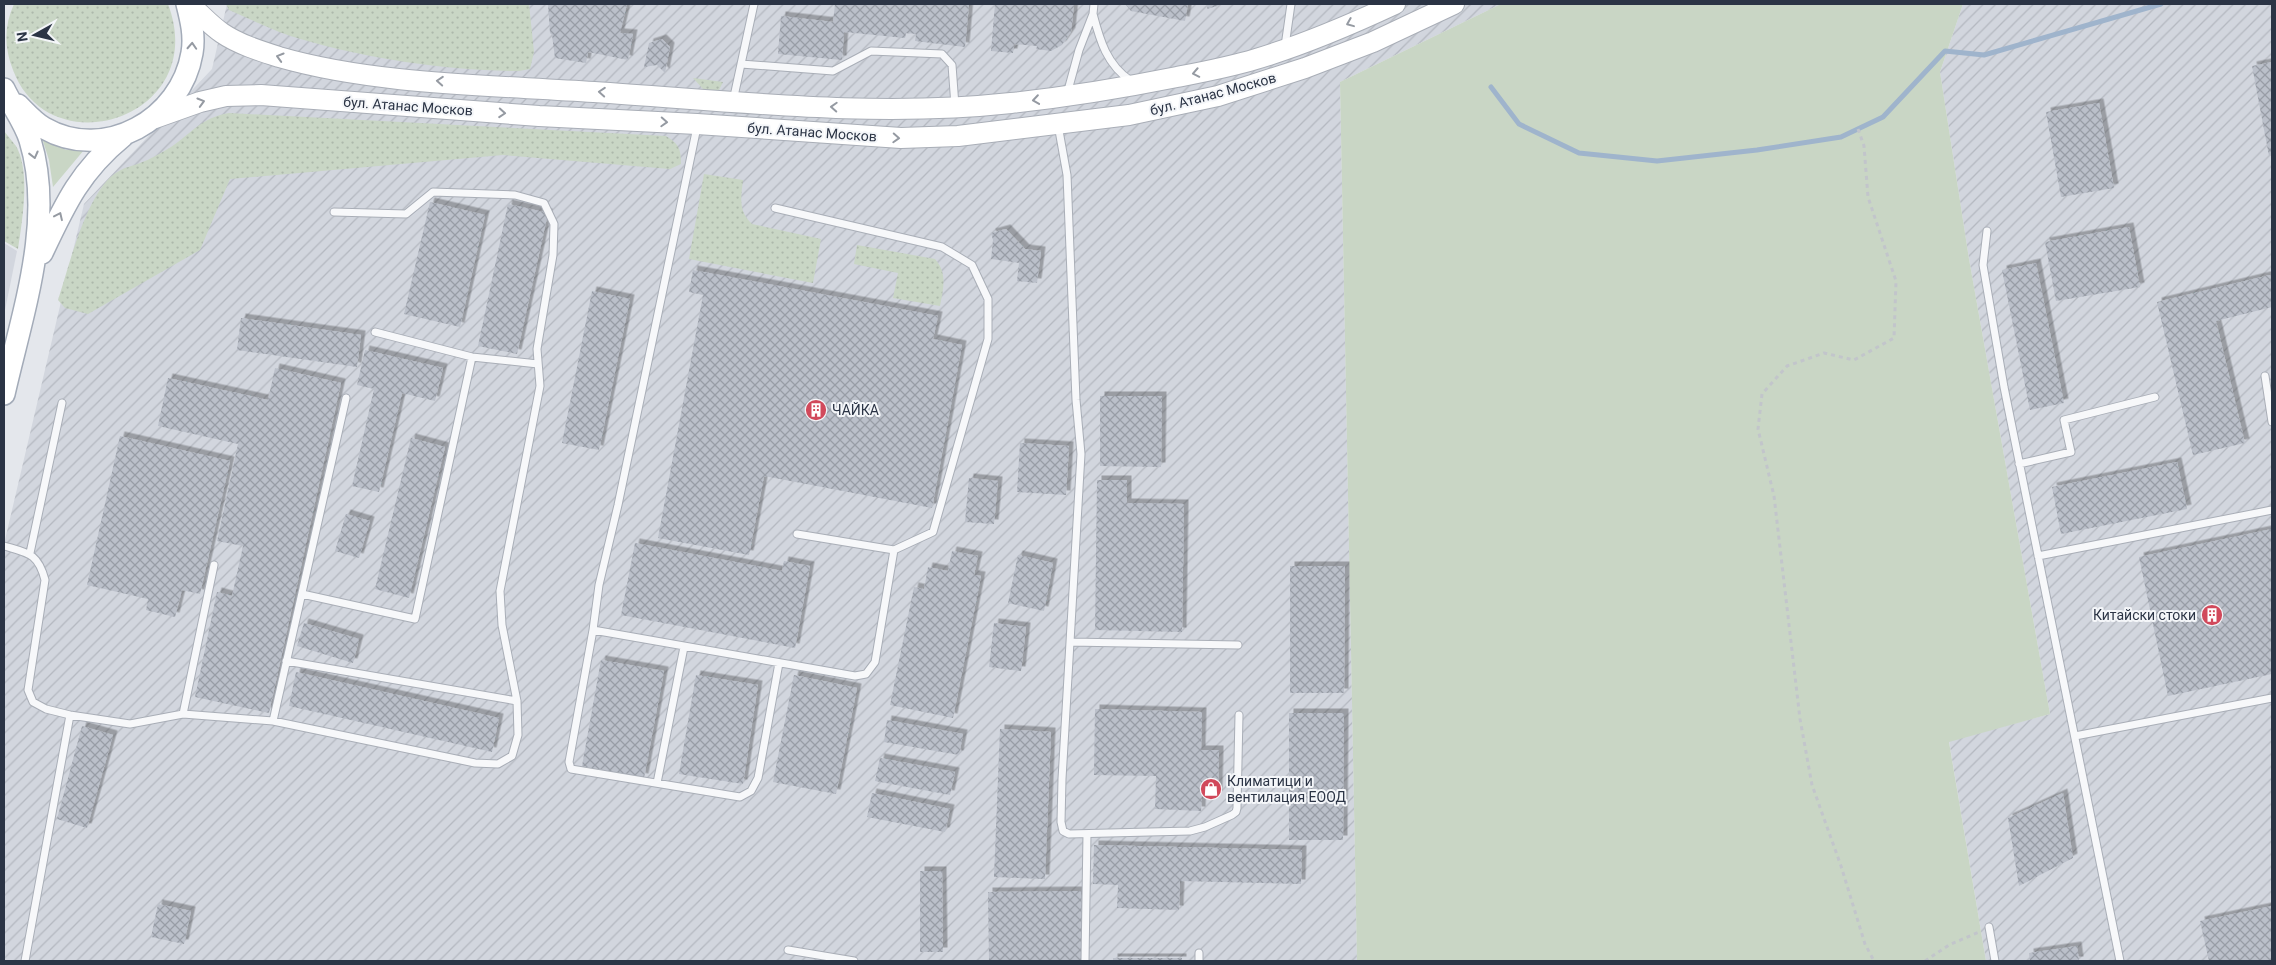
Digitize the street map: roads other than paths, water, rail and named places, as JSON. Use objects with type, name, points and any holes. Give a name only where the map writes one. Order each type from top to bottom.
[{"type":"main road","name":"бул. Атанас Москов","points":[[188,4],[222,33],[244,44],[279,57],[334,70],[407,79],[733,101],[901,110],[955,108],[1066,96],[1138,85],[1255,60],[1395,4]]},
{"type":"main road","points":[[5,92],[43,128],[69,138],[96,140],[123,135],[140,128],[155,118],[173,100],[185,77],[192,52],[193,26],[188,4]]},
{"type":"main road","name":"бул. Атанас Москов","points":[[155,118],[200,102],[226,96],[261,94],[539,116],[697,124],[901,138],[958,136],[1129,115],[1218,96],[1261,83],[1373,42],[1454,4]]},
{"type":"main road","points":[[4,394],[31,276],[39,226],[40,199],[37,168],[30,138],[5,92]]},
{"type":"main road","points":[[697,124],[718,120],[722,114],[720,106],[708,99]]},
{"type":"main road","points":[[31,276],[75,186],[104,152],[123,135]]},
{"type":"lane","points":[[733,101],[754,4]]},
{"type":"lane","points":[[1066,96],[1079,50],[1093,14],[1094,4]]},
{"type":"lane","points":[[1285,49],[1291,4]]},
{"type":"lane","points":[[1093,14],[1100,42],[1110,60],[1120,73],[1138,85]]},
{"type":"lane","points":[[741,64],[833,71],[871,51],[942,54],[952,65],[955,108]]},
{"type":"lane","points":[[697,124],[620,496],[599,585],[593,630],[569,762],[571,768],[740,797],[751,792],[758,778],[779,662]]},
{"type":"lane","points":[[1058,125],[1067,175],[1076,400],[1081,454],[1061,822],[1063,831],[1070,834],[1190,831],[1205,828],[1236,812],[1239,715]]},
{"type":"lane","points":[[4,546],[30,553],[41,565],[45,580],[28,690],[33,702],[46,709],[70,715],[130,724],[183,714],[273,721],[475,763],[498,764],[512,756],[518,735],[517,701],[502,625],[500,591],[540,386],[537,349],[552,255],[554,224],[544,203],[516,195],[433,192],[406,214],[334,212]]},
{"type":"lane","points":[[775,208],[942,247],[972,265],[988,299],[988,340],[932,532],[894,550],[797,534]]},
{"type":"lane","points":[[1987,231],[1983,265],[2019,464],[2120,961]]},
{"type":"lane","points":[[376,332],[472,357],[538,364]]},
{"type":"lane","points":[[302,594],[415,619],[472,357]]},
{"type":"lane","points":[[2265,376],[2272,422]]},
{"type":"lane","points":[[2019,464],[2071,452],[2064,420],[2155,397]]},
{"type":"lane","points":[[273,721],[346,398]]},
{"type":"lane","points":[[30,553],[62,403]]},
{"type":"lane","points":[[2038,556],[2272,510]]},
{"type":"lane","points":[[593,630],[855,676],[866,674],[875,662],[894,550]]},
{"type":"lane","points":[[183,714],[214,565]]},
{"type":"lane","points":[[1070,642],[1238,645]]},
{"type":"lane","points":[[657,783],[684,646]]},
{"type":"lane","points":[[286,661],[517,701]]},
{"type":"lane","points":[[2074,736],[2272,698]]},
{"type":"lane","points":[[24,961],[70,715]]},
{"type":"lane","points":[[1085,961],[1087,834]]},
{"type":"lane","points":[[1989,927],[1995,961]]},
{"type":"lane","points":[[788,950],[854,961]]},
{"type":"waterway","points":[[1491,87],[1519,124],[1579,153],[1657,161],[1757,150],[1841,137],[1883,117],[1945,51],[1984,55],[2161,4]]},
{"type":"place","name":"ЧАЙКА","points":[[816,410]]},
{"type":"place","name":"Китайски стоки","points":[[2212,615]]},
{"type":"place","name":"Климатици и вентилация ЕООД","points":[[1211,789]]}]
